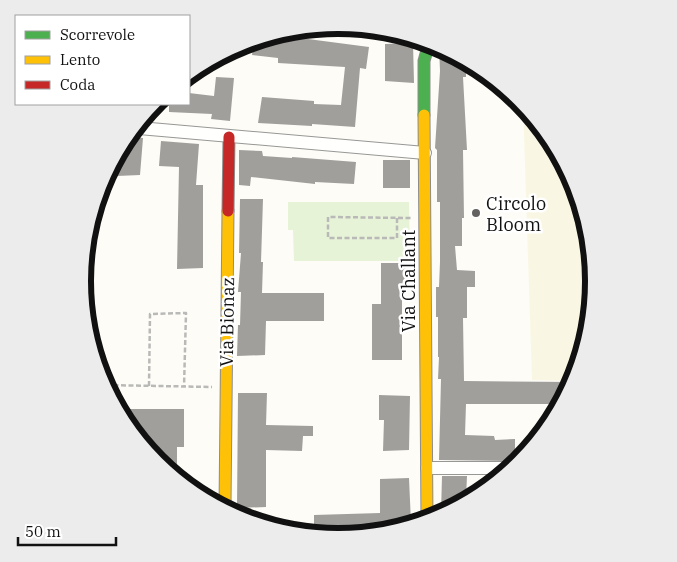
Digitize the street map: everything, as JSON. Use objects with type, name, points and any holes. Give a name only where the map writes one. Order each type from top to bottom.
[{"type":"street","name":"Via Challant","points":[[426,50],[424,61],[427,511]]},
{"type":"street","points":[[143,128],[425,153]]},
{"type":"street","name":"Via Bionaz","points":[[225,501],[229,137]]},
{"type":"street","points":[[427,468],[501,468]]},
{"type":"path","points":[[397,218],[397,238],[328,238],[328,217],[425,218]]},
{"type":"path","points":[[149,386],[150,314],[186,313],[184,387]]},
{"type":"path","points":[[115,386],[226,387]]},
{"type":"shaded area","points":[[523,117],[535,130],[553,157],[567,186],[581,233],[586,281],[581,329],[573,360],[565,381],[532,380]]},
{"type":"green space","points":[[288,202],[409,202],[410,261],[294,261],[293,230],[288,230]]},
{"type":"building","points":[[297,38],[369,47],[366,69],[360,68],[355,127],[258,123],[262,97],[314,101],[314,104],[341,105],[345,67],[278,63],[278,58],[252,55],[253,49],[259,47]]},
{"type":"building","points":[[406,43],[413,45],[414,83],[385,81],[385,44]]},
{"type":"building","points":[[439,56],[466,69],[466,77],[463,77],[467,150],[463,150],[464,218],[462,218],[462,246],[455,246],[457,270],[475,271],[475,287],[467,287],[467,318],[463,318],[464,381],[564,382],[553,404],[466,404],[465,435],[494,436],[495,440],[515,439],[515,454],[508,461],[439,460],[441,379],[438,379],[436,287],[439,287],[440,202],[437,202],[437,150],[435,148]]},
{"type":"building","points":[[216,77],[234,78],[230,121],[211,119],[212,114],[169,112],[169,105],[190,105],[190,93],[214,96]]},
{"type":"building","points":[[137,137],[143,138],[140,175],[117,176],[124,157]]},
{"type":"building","points":[[161,141],[199,144],[196,185],[203,185],[203,268],[177,269],[179,167],[159,166]]},
{"type":"building","points":[[239,150],[262,151],[263,156],[356,162],[354,184],[315,182],[315,184],[251,177],[250,186],[239,185]]},
{"type":"building","points":[[383,160],[410,160],[410,188],[383,188]]},
{"type":"building","points":[[240,199],[263,199],[262,293],[324,293],[324,321],[266,321],[265,355],[237,356],[241,292],[238,292],[241,253],[239,253]]},
{"type":"building","points":[[381,263],[406,263],[406,290],[402,290],[402,360],[372,360],[372,304],[381,304]]},
{"type":"building","points":[[238,393],[267,393],[266,425],[313,426],[313,436],[303,436],[302,451],[266,450],[266,507],[241,508],[237,506]]},
{"type":"building","points":[[379,395],[410,396],[409,450],[383,451],[384,420],[379,420]]},
{"type":"building","points":[[127,409],[184,409],[184,447],[177,447],[177,469],[142,432]]},
{"type":"building","points":[[442,476],[467,476],[466,493],[441,506]]},
{"type":"building","points":[[409,478],[411,517],[355,528],[314,527],[314,515],[380,513],[380,479]]},
{"type":"traffic: fast","points":[[424,115],[424,61],[427,51]]},
{"type":"traffic: slow","points":[[424,115],[427,511]]},
{"type":"traffic: slow","points":[[225,501],[228,211]]},
{"type":"traffic: jam","points":[[228,211],[229,137]]},
{"type":"place","name":"Circolo Bloom","points":[[476,213]]}]
